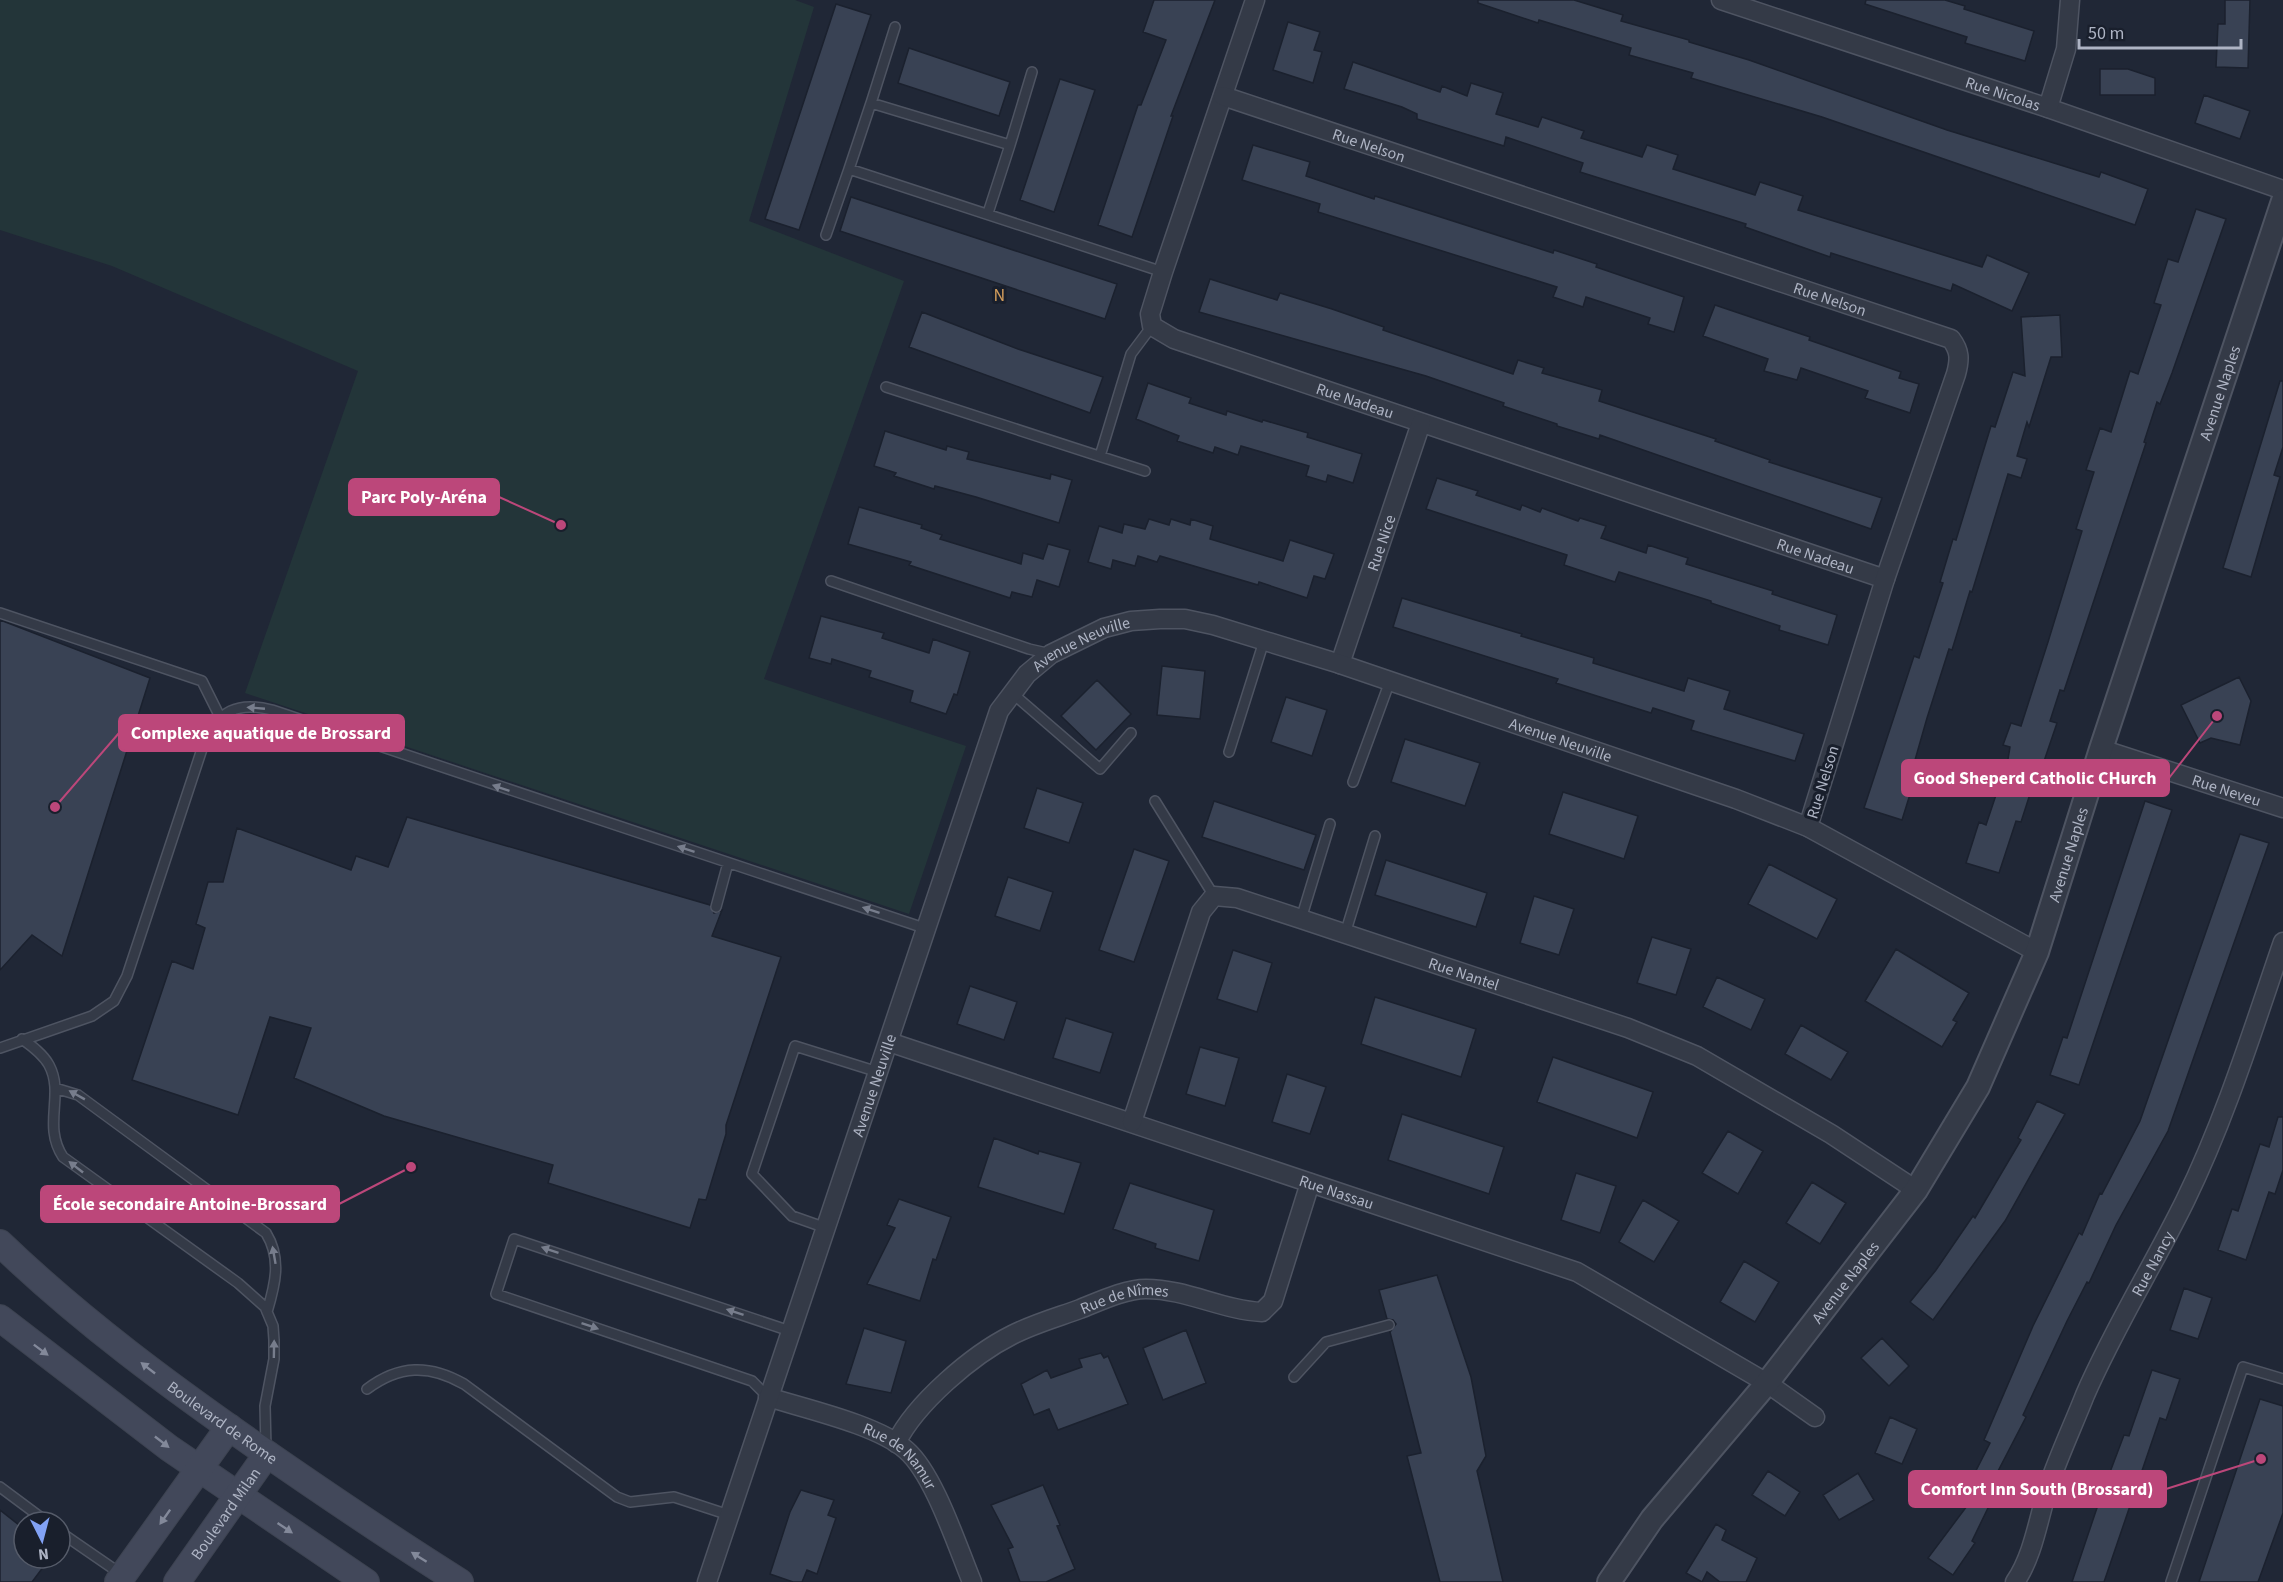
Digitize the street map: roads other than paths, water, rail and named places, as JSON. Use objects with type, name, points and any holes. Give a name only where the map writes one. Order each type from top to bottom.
[{"type":"main road","name":"Boulevard de Rome","points":[[0,1243],[92,1325],[229,1427],[378,1531],[460,1582]]},
{"type":"main road","points":[[0,1318],[199,1469],[366,1582]]},
{"type":"main road","points":[[121,1579],[229,1427]]},
{"type":"main road","name":"Boulevard Milan","points":[[177,1582],[267,1454]]},
{"type":"street","points":[[1152,326],[1150,314],[1163,272],[1255,0]]},
{"type":"street","name":"Rue Nicolas","points":[[1721,0],[2048,108],[2283,190]]},
{"type":"street","points":[[2048,108],[2066,49],[2070,0]]},
{"type":"street","name":"Rue Nelson","points":[[1223,96],[1951,339],[1958,349],[1960,360],[1956,374],[1885,579],[1808,827]]},
{"type":"street","name":"Avenue Naples","points":[[1613,1580],[1671,1495],[1767,1383],[1916,1190],[1978,1087],[2037,952],[2101,749],[2283,201]]},
{"type":"street","name":"Rue Nadeau","points":[[1152,326],[1174,339],[1885,579]]},
{"type":"street","name":"Rue Nice","points":[[1340,664],[1421,423]]},
{"type":"street","name":"Avenue Neuville","points":[[707,1582],[999,711],[1011,692],[1027,674],[1051,654],[1104,628],[1131,621],[1160,619],[1185,619],[1213,625],[1340,664],[1736,799],[1808,827],[2037,952]]},
{"type":"street","name":"Rue Neveu","points":[[2101,749],[2283,808]]},
{"type":"street","points":[[1132,1122],[1201,912],[1214,896]]},
{"type":"street","name":"Rue Nantel","points":[[1214,896],[1237,898],[1301,919],[1628,1028],[1697,1056],[1832,1134],[1916,1190]]},
{"type":"street","name":"Rue Nancy","points":[[2015,1582],[2025,1560],[2051,1478],[2086,1392],[2141,1281],[2185,1202],[2214,1137],[2243,1063],[2283,942]]},
{"type":"street","name":"Rue Nassau","points":[[889,1042],[1577,1272],[1767,1383]]},
{"type":"street","name":"Rue de Nîmes","points":[[896,1443],[937,1391],[981,1354],[1012,1335],[1104,1300],[1143,1289],[1168,1290],[1244,1311],[1262,1312],[1273,1301],[1310,1183]]},
{"type":"street","points":[[1767,1383],[1815,1417]]},
{"type":"street","name":"Rue de Namur","points":[[768,1397],[876,1433],[906,1450],[924,1472],[972,1582]]},
{"type":"lane","points":[[826,235],[896,27]]},
{"type":"lane","points":[[988,213],[1032,72]]},
{"type":"lane","points":[[871,102],[1010,145]]},
{"type":"lane","points":[[849,169],[1163,272]]},
{"type":"lane","points":[[1100,456],[1131,354],[1152,326]]},
{"type":"lane","points":[[886,387],[1146,471]]},
{"type":"lane","points":[[831,580],[1029,649],[1051,654]]},
{"type":"lane","points":[[0,613],[202,681],[220,717]]},
{"type":"lane","points":[[1229,752],[1264,641]]},
{"type":"lane","points":[[1353,782],[1390,681]]},
{"type":"lane","points":[[1011,692],[1100,769],[1131,733]]},
{"type":"lane","points":[[0,1048],[92,1017],[114,1001],[122,990],[204,743],[220,717],[241,707],[260,707],[272,710],[927,929]]},
{"type":"lane","points":[[1155,801],[1214,896]]},
{"type":"lane","points":[[1301,919],[1330,824]]},
{"type":"lane","points":[[1345,934],[1375,836]]},
{"type":"lane","points":[[716,907],[728,863]]},
{"type":"lane","points":[[22,1039],[49,1064],[55,1088],[53,1136],[63,1157],[238,1282],[254,1295],[267,1312]]},
{"type":"lane","points":[[826,1228],[792,1216],[752,1174],[795,1046],[878,1072]]},
{"type":"lane","points":[[55,1088],[78,1095],[266,1233],[275,1255],[276,1271],[267,1312]]},
{"type":"lane","points":[[768,1397],[752,1381],[496,1294],[514,1239],[790,1331]]},
{"type":"lane","name":"Boulevard Milan","points":[[267,1312],[274,1340],[274,1359],[265,1406],[267,1454]]},
{"type":"lane","points":[[1294,1377],[1326,1342],[1389,1325]]},
{"type":"lane","points":[[2171,1582],[2243,1367],[2283,1379]]},
{"type":"lane","points":[[367,1389],[393,1373],[407,1369],[436,1371],[464,1384],[616,1497],[630,1502],[675,1497],[729,1515]]},
{"type":"lane","points":[[0,1486],[31,1510]]},
{"type":"lane","points":[[72,1541],[121,1579]]},
{"type":"place","name":"Parc Poly-Aréna","points":[[561,525]]},
{"type":"place","name":"Good Sheperd Catholic CHurch","points":[[2217,716]]},
{"type":"place","name":"Complexe aquatique de Brossard","points":[[55,807]]},
{"type":"place","name":"École secondaire Antoine-Brossard","points":[[411,1167]]},
{"type":"place","name":"Comfort Inn South (Brossard)","points":[[2261,1459]]},
{"type":"district","name":"N","points":[[1000,295]]}]
